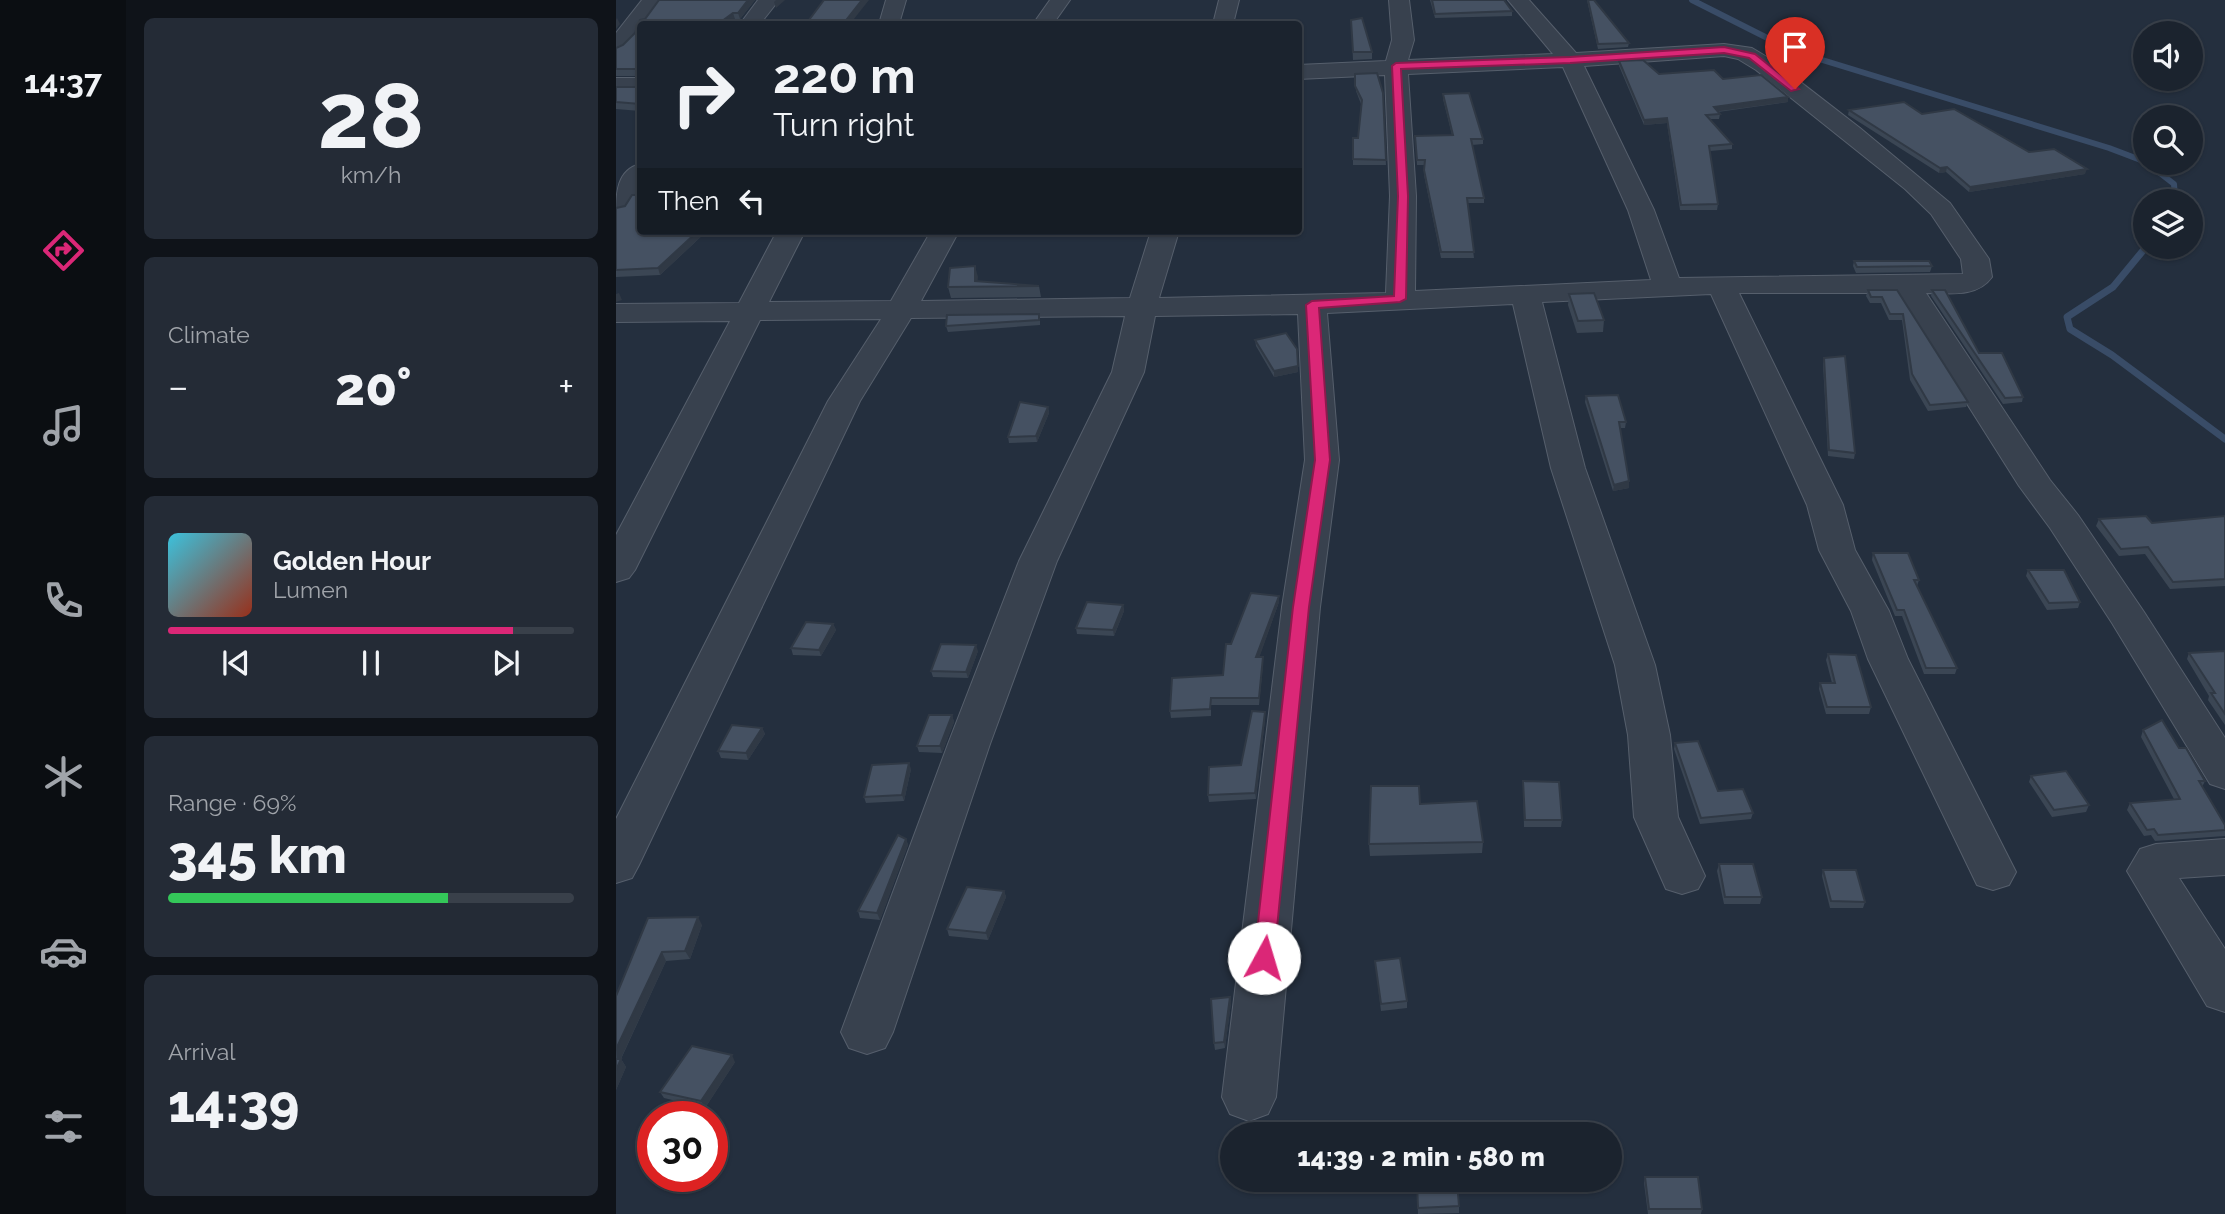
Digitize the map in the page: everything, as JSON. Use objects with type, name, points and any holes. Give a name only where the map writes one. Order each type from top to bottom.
[{"type":"street","points":[[616,47],[653,0]]},
{"type":"street","points":[[752,21],[769,0]]},
{"type":"street","points":[[890,21],[895,0]]},
{"type":"street","points":[[1045,21],[1060,0]]},
{"type":"street","points":[[1224,21],[1229,0]]},
{"type":"street","points":[[1399,0],[1402,40],[1396,66],[1403,196],[1400,299]]},
{"type":"street","points":[[1518,0],[1570,60],[1603,123],[1641,210],[1668,287]]},
{"type":"street","points":[[616,313],[1312,305],[1721,285],[1968,284],[1975,281],[1979,271],[1975,259],[1941,209],[1914,184],[1752,56],[1724,50],[1302,72]]},
{"type":"street","points":[[616,85],[637,85]]},
{"type":"street","points":[[616,205],[637,176]]},
{"type":"street","points":[[616,570],[789,235]]},
{"type":"street","points":[[616,865],[844,401],[901,310],[943,235]]},
{"type":"street","points":[[867,1032],[969,744],[1038,561],[1128,372],[1142,306],[1164,235]]},
{"type":"street","points":[[1906,284],[2036,486],[2065,523],[2130,621],[2225,773]]},
{"type":"street","points":[[1721,285],[1825,505],[1837,550],[1870,611],[1888,659],[1993,872]]},
{"type":"street","points":[[1526,295],[1568,468],[1635,665],[1648,735],[1656,817],[1682,876]]},
{"type":"street","points":[[1250,1097],[1301,607],[1322,460],[1312,305]]},
{"type":"street","points":[[2225,857],[2156,862],[2150,871],[2225,992]]},
{"type":"building","points":[[659,0],[748,0],[738,13],[733,13],[722,21],[640,21],[645,19]]},
{"type":"building","points":[[824,0],[862,0],[845,21],[808,21]]},
{"type":"building","points":[[1432,0],[1504,0],[1512,11],[1435,14]]},
{"type":"building","points":[[1588,0],[1594,0],[1629,43],[1598,44]]},
{"type":"building","points":[[1362,18],[1372,52],[1353,52],[1351,20]]},
{"type":"building","points":[[637,28],[637,69],[616,69],[616,48],[635,33]]},
{"type":"building","points":[[1643,60],[1659,74],[1714,70],[1723,79],[1761,75],[1788,97],[1714,107],[1720,114],[1706,115],[1732,144],[1709,146],[1718,204],[1681,205],[1667,118],[1644,120],[1619,61]]},
{"type":"building","points":[[1377,73],[1383,93],[1386,160],[1353,159],[1353,138],[1358,138],[1362,100],[1355,86],[1355,74]]},
{"type":"building","points":[[616,87],[637,87],[637,104],[616,102]]},
{"type":"building","points":[[1469,93],[1483,139],[1471,139],[1484,198],[1467,198],[1474,252],[1441,252],[1424,170],[1425,160],[1417,160],[1415,136],[1453,135],[1443,94]]},
{"type":"building","points":[[1904,102],[1922,114],[1954,109],[2029,152],[2054,149],[2087,169],[1970,187],[1947,167],[1940,168],[1849,110]]},
{"type":"building","points":[[632,195],[637,195],[637,235],[694,235],[658,268],[616,270],[616,208],[625,206]]},
{"type":"building","points":[[1854,261],[1929,261],[1932,266],[1857,267]]},
{"type":"building","points":[[975,266],[975,281],[1039,286],[948,287],[950,268]]},
{"type":"building","points":[[1868,290],[1897,290],[1968,402],[1930,405],[1912,374],[1903,314],[1890,314],[1882,297],[1871,297]]},
{"type":"building","points":[[1932,290],[1945,290],[1979,353],[2002,353],[2023,397],[2005,398]]},
{"type":"building","points":[[1594,293],[1604,320],[1578,321],[1569,294]]},
{"type":"building","points":[[1039,314],[1039,320],[946,326],[947,315]]},
{"type":"building","points":[[1286,333],[1297,349],[1298,366],[1274,371],[1255,340]]},
{"type":"building","points":[[1845,356],[1855,453],[1829,450],[1824,358]]},
{"type":"building","points":[[1618,395],[1626,422],[1619,422],[1629,481],[1614,485],[1586,396]]},
{"type":"building","points":[[1020,402],[1048,407],[1036,436],[1008,437]]},
{"type":"building","points":[[2146,516],[2152,523],[2225,516],[2225,579],[2173,582],[2148,547],[2121,549],[2099,519]]},
{"type":"building","points":[[1873,553],[1908,553],[1919,580],[1914,580],[1957,668],[1926,668],[1904,610],[1897,610]]},
{"type":"building","points":[[2028,570],[2064,570],[2080,602],[2049,603]]},
{"type":"building","points":[[1251,593],[1279,596],[1256,657],[1263,657],[1259,698],[1211,698],[1210,709],[1170,711],[1172,678],[1223,675],[1226,644],[1231,644]]},
{"type":"building","points":[[1087,602],[1123,605],[1113,630],[1076,628]]},
{"type":"building","points":[[806,622],[833,624],[819,650],[791,648]]},
{"type":"building","points":[[941,644],[976,645],[966,672],[931,671]]},
{"type":"building","points":[[2225,651],[2225,714],[2189,653]]},
{"type":"building","points":[[1828,654],[1856,655],[1871,707],[1827,707],[1820,683],[1835,683]]},
{"type":"building","points":[[1252,711],[1265,712],[1255,793],[1208,795],[1209,767],[1241,765]]},
{"type":"building","points":[[929,715],[952,715],[940,746],[917,746]]},
{"type":"building","points":[[2162,720],[2179,748],[2186,748],[2205,781],[2199,781],[2225,825],[2225,830],[2158,835],[2154,829],[2147,830],[2130,803],[2180,799],[2143,730]]},
{"type":"building","points":[[732,725],[762,728],[746,753],[718,751]]},
{"type":"building","points":[[1698,741],[1718,791],[1743,789],[1753,813],[1701,818],[1675,743]]},
{"type":"building","points":[[909,763],[902,795],[864,797],[872,765]]},
{"type":"building","points":[[2066,771],[2089,805],[2054,810],[2031,776]]},
{"type":"building","points":[[1523,781],[1559,782],[1562,820],[1525,820]]},
{"type":"building","points":[[1371,786],[1419,786],[1420,804],[1477,801],[1483,842],[1369,844]]},
{"type":"building","points":[[898,835],[906,839],[877,913],[858,911]]},
{"type":"building","points":[[1719,864],[1753,864],[1762,897],[1725,897]]},
{"type":"building","points":[[1823,870],[1856,870],[1865,902],[1831,901]]},
{"type":"building","points":[[967,887],[1004,891],[986,933],[947,929]]},
{"type":"building","points":[[698,917],[685,951],[662,952],[616,1049],[616,996],[648,918]]},
{"type":"building","points":[[1400,958],[1407,1001],[1381,1004],[1375,961]]},
{"type":"building","points":[[1230,997],[1224,1042],[1214,1043],[1211,999]]},
{"type":"building","points":[[692,1046],[732,1055],[701,1101],[660,1092]]},
{"type":"building","points":[[1645,1177],[1698,1177],[1702,1209],[1649,1209]]},
{"type":"building","points":[[1417,1192],[1458,1192],[1459,1206],[1418,1208]]},
{"type":"waterway","points":[[1692,0],[1793,51],[2133,157]]},
{"type":"waterway","points":[[2162,175],[2174,184],[2174,189]]},
{"type":"waterway","points":[[2136,259],[2113,287],[2067,317],[2070,329],[2112,355],[2225,439]]},
{"type":"route","points":[[1264,958],[1301,607],[1322,460],[1312,305],[1400,299],[1403,196],[1396,66],[1570,60],[1724,50],[1752,56],[1795,89]]}]
